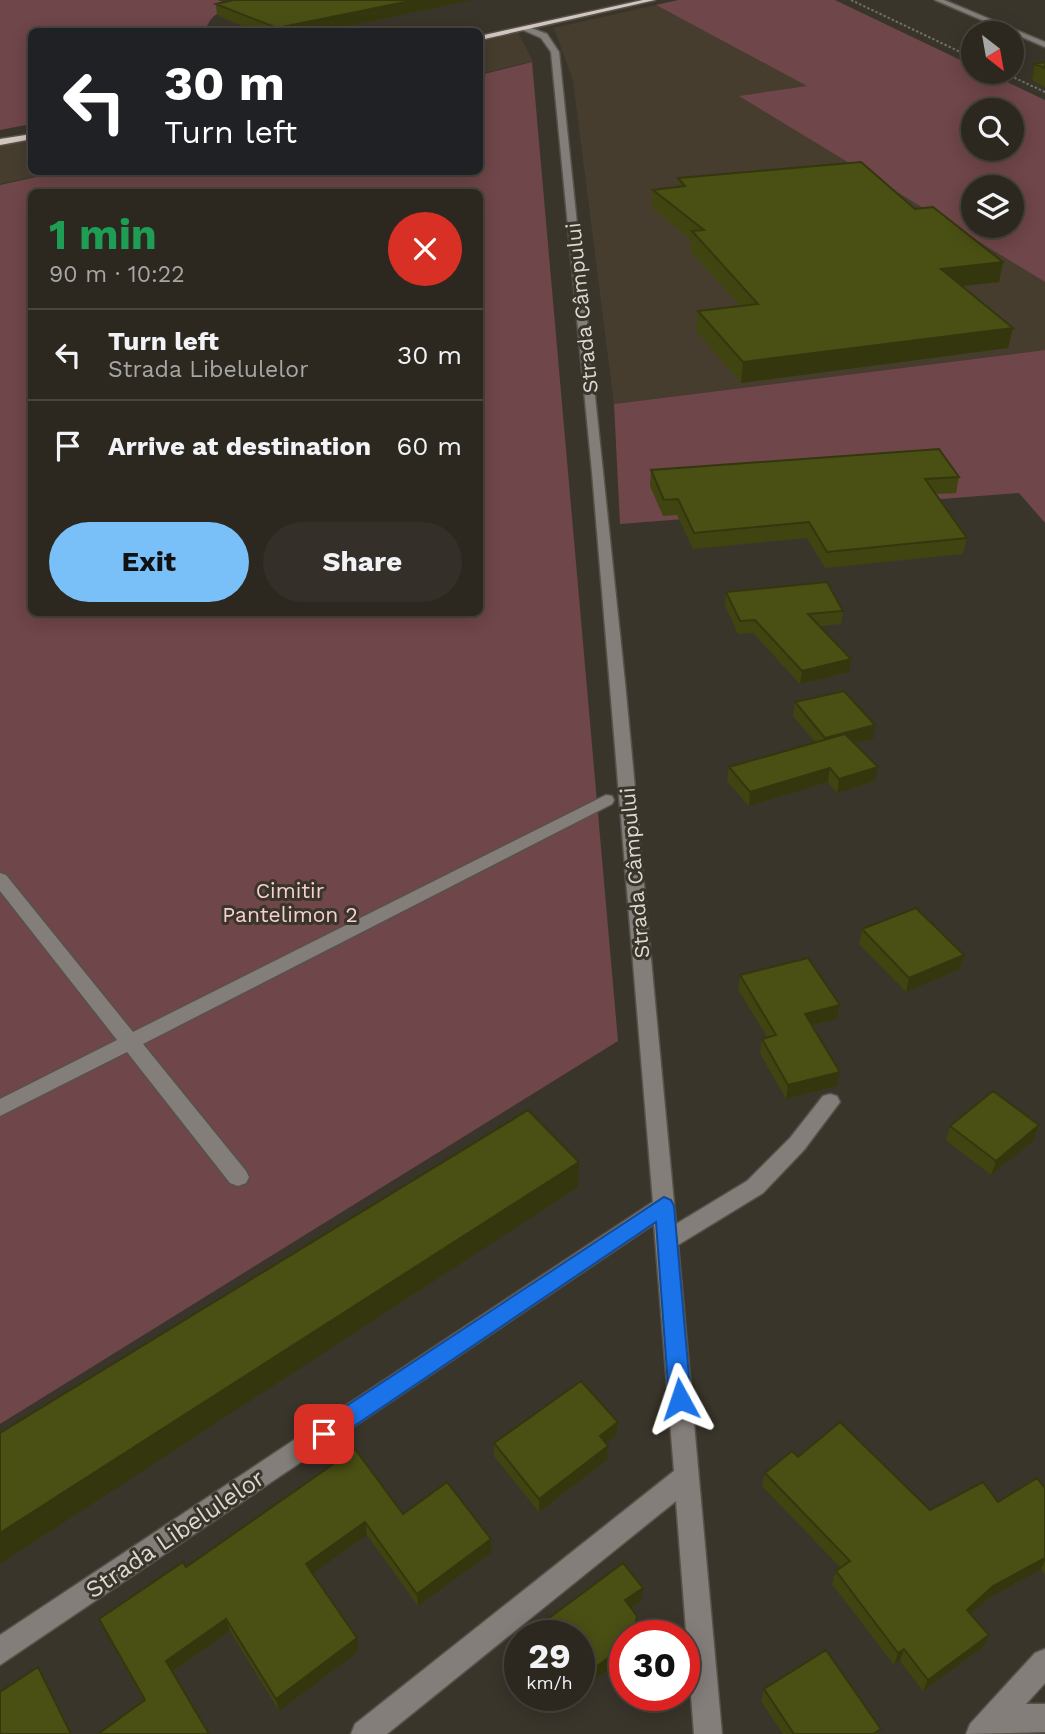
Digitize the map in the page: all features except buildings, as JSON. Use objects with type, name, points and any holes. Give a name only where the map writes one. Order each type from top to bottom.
[{"type":"main road","points":[[483,35],[634,0]]},
{"type":"main road","points":[[483,35],[652,0]]},
{"type":"main road","points":[[0,140],[28,134]]},
{"type":"street","points":[[938,0],[1045,46]]},
{"type":"street","name":"Strada Câmpului","points":[[526,28],[550,40],[555,52],[604,521],[708,1734]]},
{"type":"street","points":[[0,1108],[606,800]]},
{"type":"street","points":[[0,879],[238,1177]]},
{"type":"street","points":[[667,1241],[755,1187],[797,1144],[830,1101]]},
{"type":"street","name":"Strada Libelulelor","points":[[0,1651],[664,1206]]},
{"type":"street","points":[[365,1734],[686,1478]]},
{"type":"street","points":[[987,1726],[1045,1664]]},
{"type":"street","points":[[987,1726],[1045,1718]]},
{"type":"path","points":[[851,0],[961,52]]},
{"type":"path","points":[[1024,82],[1045,92]]},
{"type":"shaded area","points":[[656,5],[808,86],[740,96],[961,231],[961,238],[973,238],[1045,282],[1045,350],[614,404],[573,80],[554,28]]},
{"type":"shaded area","points":[[517,31],[533,61],[483,73],[483,38]]},
{"type":"shaded area","points":[[28,138],[28,175],[41,175],[0,184],[0,144]]},
{"type":"green space","points":[[0,0],[218,0],[234,7],[215,15],[207,26],[212,28],[28,28],[28,125],[0,130]]},
{"type":"green space","points":[[678,0],[835,0],[961,60],[961,84],[1011,84],[1045,100],[1045,282],[973,238],[1024,238],[1024,175],[961,175],[961,231],[739,96],[807,86],[656,5]]},
{"type":"green space","name":"Cimitir Pantelimon 2","points":[[532,62],[618,1041],[0,1424],[0,185],[45,175],[483,175],[483,74]]},
{"type":"green space","points":[[1045,350],[1045,523],[1019,493],[620,524],[614,404]]},
{"type":"route","points":[[324,1434],[664,1206],[680,1399]]}]
